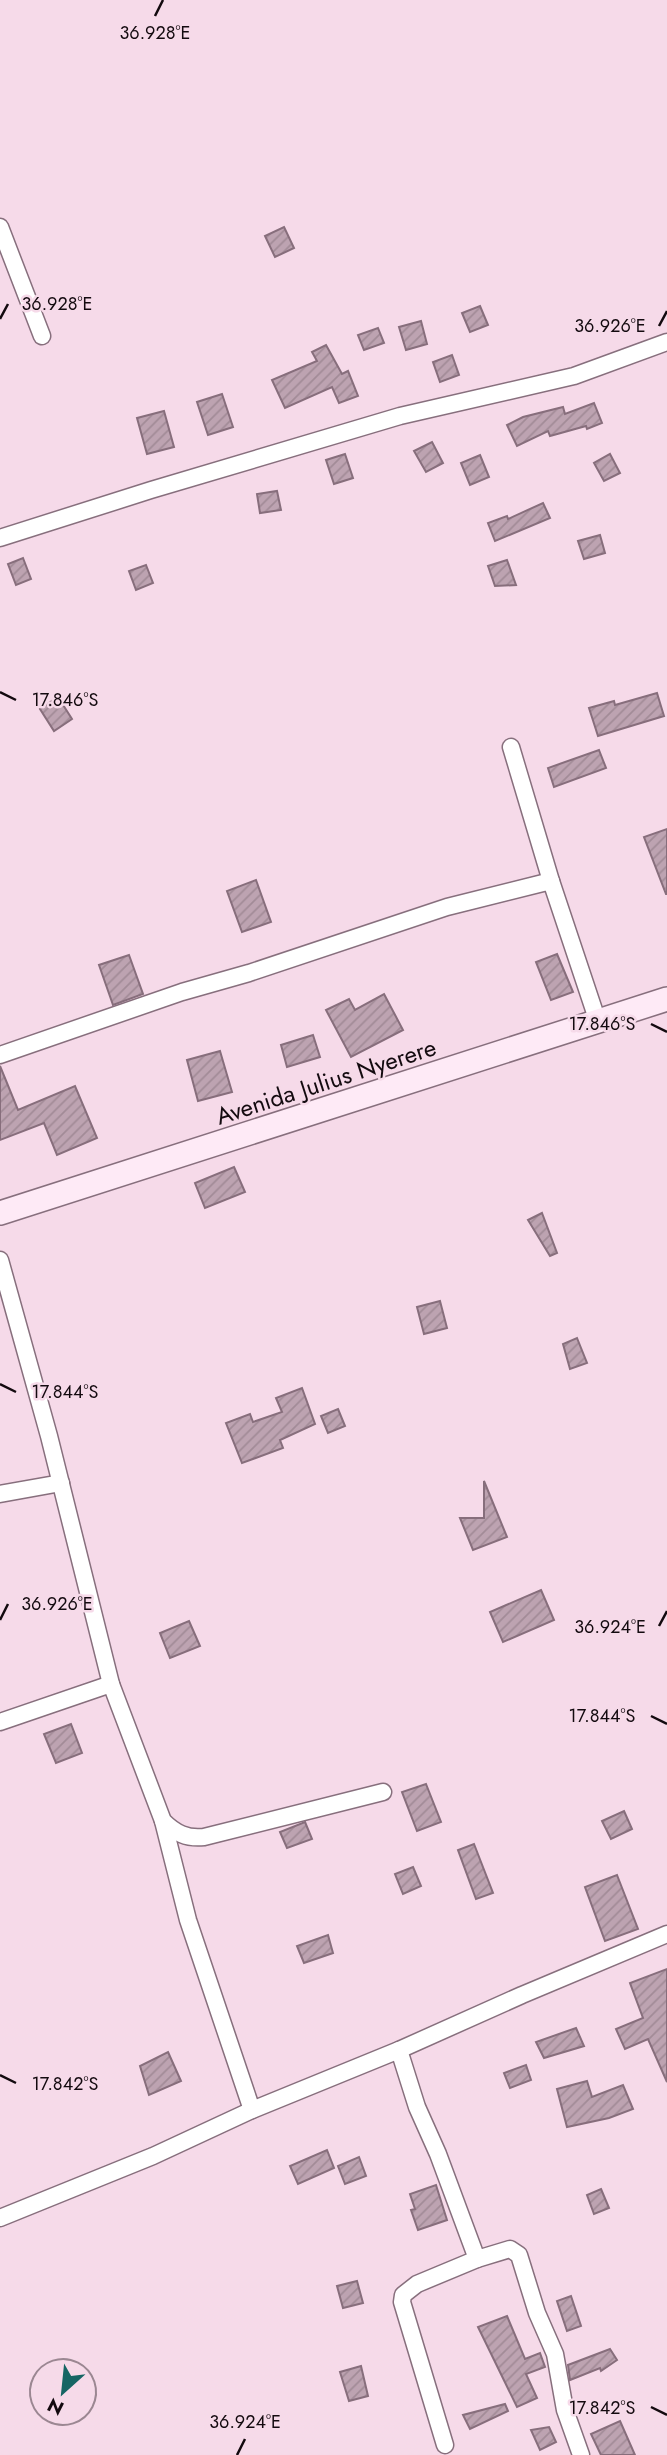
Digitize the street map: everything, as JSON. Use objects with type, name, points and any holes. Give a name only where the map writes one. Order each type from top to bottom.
[{"type":"street","points":[[0,227],[42,336]]},
{"type":"street","points":[[0,538],[400,416],[574,376],[667,342]]},
{"type":"street","points":[[511,747],[551,881],[598,1022]]},
{"type":"street","points":[[0,1055],[182,992],[249,973],[447,907],[551,881]]},
{"type":"street","name":"Avenida Julius Nyerere","points":[[0,1213],[667,999]]},
{"type":"street","points":[[0,1260],[61,1483],[111,1684],[163,1821],[188,1920],[253,2110]]},
{"type":"street","points":[[0,1494],[61,1483]]},
{"type":"street","points":[[0,1722],[111,1684]]},
{"type":"street","points":[[163,1821],[180,1834],[192,1838],[204,1837],[383,1792]]},
{"type":"street","points":[[0,2218],[667,1934]]},
{"type":"street","points":[[399,2050],[417,2107],[438,2154],[477,2259]]},
{"type":"street","points":[[445,2445],[402,2302],[403,2295],[417,2284],[477,2259],[510,2249],[519,2255],[537,2313],[555,2354],[565,2410],[581,2455]]},
{"type":"building","points":[[284,227],[294,248],[275,257],[265,236]]},
{"type":"building","points":[[480,306],[488,325],[470,332],[462,313]]},
{"type":"building","points":[[421,321],[427,344],[406,350],[399,327]]},
{"type":"building","points":[[378,328],[384,343],[364,350],[358,335]]},
{"type":"building","points":[[326,345],[342,374],[348,371],[358,396],[339,403],[332,387],[285,408],[272,380],[317,361],[312,352]]},
{"type":"building","points":[[452,355],[459,375],[440,382],[433,362]]},
{"type":"building","points":[[222,394],[233,427],[208,435],[197,402]]},
{"type":"building","points":[[594,403],[602,423],[587,429],[586,426],[550,436],[548,431],[517,446],[507,425],[523,417],[563,407],[565,414]]},
{"type":"building","points":[[164,411],[174,447],[147,454],[137,418]]},
{"type":"building","points":[[432,442],[443,463],[426,472],[414,451]]},
{"type":"building","points":[[345,454],[353,478],[334,484],[326,460]]},
{"type":"building","points":[[610,454],[620,473],[604,481],[594,463]]},
{"type":"building","points":[[480,455],[489,477],[470,485],[461,463]]},
{"type":"building","points":[[277,491],[281,510],[260,513],[257,494]]},
{"type":"building","points":[[543,503],[550,518],[495,541],[488,523],[507,516],[508,519]]},
{"type":"building","points":[[600,535],[605,553],[584,559],[578,541]]},
{"type":"building","points":[[23,558],[31,579],[16,585],[8,564]]},
{"type":"building","points":[[507,560],[516,585],[495,586],[488,566]]},
{"type":"building","points":[[146,565],[153,583],[136,590],[129,571]]},
{"type":"building","points":[[657,693],[664,716],[598,736],[589,708],[614,701],[615,705]]},
{"type":"building","points":[[58,697],[72,719],[54,731],[40,709]]},
{"type":"building","points":[[599,750],[606,768],[554,787],[548,768]]},
{"type":"building","points":[[667,829],[667,894],[666,894],[644,837]]},
{"type":"building","points":[[256,880],[271,922],[242,932],[227,891]]},
{"type":"building","points":[[557,954],[573,992],[551,1000],[536,962]]},
{"type":"building","points":[[129,955],[143,994],[113,1005],[99,965]]},
{"type":"building","points":[[384,994],[403,1030],[351,1057],[326,1010],[349,999],[355,1010]]},
{"type":"building","points":[[313,1035],[320,1057],[287,1067],[281,1045]]},
{"type":"building","points":[[220,1051],[232,1092],[198,1101],[187,1060]]},
{"type":"building","points":[[0,1066],[18,1110],[75,1086],[97,1138],[57,1155],[44,1123],[0,1140]]},
{"type":"building","points":[[234,1167],[245,1192],[205,1208],[195,1183]]},
{"type":"building","points":[[542,1213],[557,1253],[550,1256],[528,1220]]},
{"type":"building","points":[[440,1301],[447,1328],[424,1334],[417,1307]]},
{"type":"building","points":[[577,1338],[587,1363],[570,1369],[563,1344]]},
{"type":"building","points":[[302,1388],[315,1424],[280,1440],[283,1448],[242,1463],[226,1423],[250,1414],[253,1422],[282,1412],[276,1398]]},
{"type":"building","points":[[338,1409],[345,1426],[328,1433],[321,1416]]},
{"type":"building","points":[[484,1481],[507,1537],[473,1550],[460,1518],[484,1518]]},
{"type":"building","points":[[541,1590],[554,1620],[503,1642],[490,1612]]},
{"type":"building","points":[[189,1621],[200,1646],[170,1658],[160,1633]]},
{"type":"building","points":[[71,1724],[82,1753],[56,1763],[44,1734]]},
{"type":"building","points":[[426,1784],[441,1822],[417,1831],[402,1792]]},
{"type":"building","points":[[624,1811],[632,1829],[611,1839],[602,1821]]},
{"type":"building","points":[[305,1822],[312,1839],[287,1848],[280,1832]]},
{"type":"building","points":[[474,1844],[493,1893],[476,1899],[458,1850]]},
{"type":"building","points":[[413,1867],[421,1886],[403,1894],[395,1874]]},
{"type":"building","points":[[617,1875],[638,1929],[605,1941],[585,1887]]},
{"type":"building","points":[[328,1935],[333,1953],[304,1963],[297,1946]]},
{"type":"building","points":[[667,1969],[667,2082],[648,2039],[625,2049],[616,2029],[643,2018],[630,1983]]},
{"type":"building","points":[[576,2028],[584,2046],[544,2058],[536,2042]]},
{"type":"building","points":[[168,2052],[181,2081],[149,2095],[140,2066]]},
{"type":"building","points":[[526,2065],[531,2080],[510,2088],[504,2073]]},
{"type":"building","points":[[587,2081],[592,2097],[623,2085],[633,2109],[609,2118],[567,2127],[557,2089]]},
{"type":"building","points":[[327,2150],[334,2168],[298,2184],[290,2166]]},
{"type":"building","points":[[359,2157],[366,2176],[345,2184],[338,2166]]},
{"type":"building","points":[[436,2185],[447,2220],[418,2230],[411,2210],[415,2209],[410,2194]]},
{"type":"building","points":[[601,2189],[609,2208],[594,2214],[587,2195]]},
{"type":"building","points":[[357,2281],[363,2303],[343,2308],[337,2286]]},
{"type":"building","points":[[571,2296],[581,2326],[567,2331],[557,2301]]},
{"type":"building","points":[[507,2316],[525,2359],[540,2353],[545,2367],[526,2374],[537,2398],[517,2407],[478,2327]]},
{"type":"building","points":[[610,2349],[617,2360],[601,2371],[600,2368],[570,2380],[568,2365]]},
{"type":"building","points":[[361,2366],[368,2396],[349,2401],[340,2372]]},
{"type":"building","points":[[505,2404],[508,2411],[470,2429],[463,2415]]},
{"type":"building","points":[[620,2421],[635,2455],[601,2455],[591,2434]]},
{"type":"building","points":[[549,2427],[556,2442],[540,2450],[531,2430]]}]
